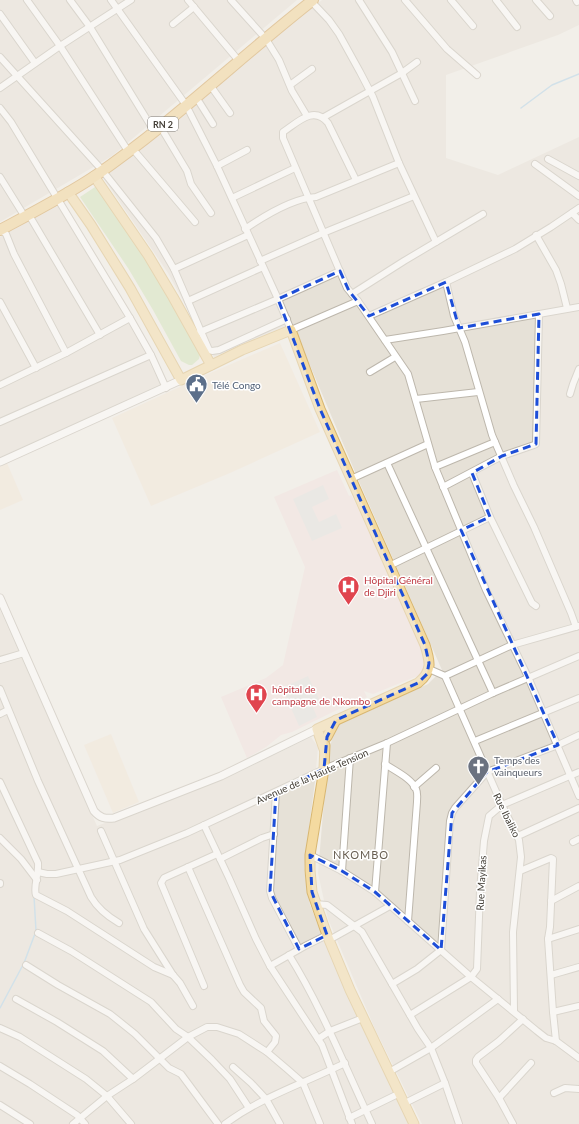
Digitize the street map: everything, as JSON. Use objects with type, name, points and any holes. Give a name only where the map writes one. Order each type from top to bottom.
[{"type":"highway","name":"RN 2","points":[[0,230],[59,198],[130,150],[266,39],[311,0]]},
{"type":"main road","points":[[98,173],[174,297],[211,365]]},
{"type":"main road","points":[[68,192],[91,225],[145,312],[181,380],[261,342],[291,330],[320,409],[424,645],[428,656],[429,669],[427,674],[418,683],[317,729]]},
{"type":"main road","points":[[336,720],[324,738],[324,769],[310,855],[310,882],[328,937],[363,1018],[414,1124]]},
{"type":"main road","points":[[317,729],[324,738]]},
{"type":"main road","points":[[317,729],[324,738]]},
{"type":"street","points":[[27,0],[130,150],[195,222]]},
{"type":"street","points":[[70,0],[90,27],[157,129],[187,171],[191,184],[210,213]]},
{"type":"street","points":[[111,0],[186,105],[232,198],[291,330],[358,301]]},
{"type":"street","points":[[0,88],[60,46],[131,0]]},
{"type":"street","points":[[188,0],[239,61]]},
{"type":"street","points":[[231,0],[266,39],[279,60],[290,85],[307,116]]},
{"type":"street","points":[[311,0],[339,34],[370,91],[399,163],[436,242]]},
{"type":"street","points":[[359,0],[392,52],[415,101]]},
{"type":"street","points":[[405,0],[448,49],[477,75]]},
{"type":"street","points":[[451,0],[473,26]]},
{"type":"street","points":[[496,0],[517,27]]},
{"type":"street","points":[[536,0],[550,16]]},
{"type":"street","points":[[172,24],[194,7]]},
{"type":"street","points":[[0,14],[35,63]]},
{"type":"street","points":[[0,57],[17,75],[98,173],[156,238],[174,269],[200,332],[210,351],[215,351],[287,319]]},
{"type":"street","points":[[324,117],[402,73],[417,62]]},
{"type":"street","points":[[290,85],[312,69]]},
{"type":"street","points":[[210,85],[230,113]]},
{"type":"street","points":[[196,97],[214,124]]},
{"type":"street","points":[[0,108],[11,122],[59,198],[130,318],[151,356],[166,388]]},
{"type":"street","points":[[356,180],[324,117],[316,114],[307,116],[283,132],[282,138],[347,288],[369,316],[408,374],[428,444],[443,487],[486,590],[528,678],[579,796]]},
{"type":"street","points":[[216,166],[247,150]]},
{"type":"street","points":[[548,159],[579,176]]},
{"type":"street","points":[[174,269],[247,232],[262,217],[308,197],[316,197],[399,163]]},
{"type":"street","points":[[535,164],[579,196]]},
{"type":"street","points":[[232,198],[295,168]]},
{"type":"street","points":[[0,177],[27,216],[100,335]]},
{"type":"street","points":[[188,301],[323,233],[414,196]]},
{"type":"street","points":[[369,316],[446,282],[515,249],[579,208]]},
{"type":"street","points":[[572,213],[579,220]]},
{"type":"street","points":[[352,294],[483,214]]},
{"type":"street","points":[[0,230],[6,234],[14,254],[66,353]]},
{"type":"street","points":[[536,235],[556,270],[567,308]]},
{"type":"street","points":[[200,332],[340,271]]},
{"type":"street","points":[[429,669],[445,676],[512,645],[577,627],[489,428],[478,392],[466,342],[454,316],[446,282]]},
{"type":"street","points":[[0,302],[36,368]]},
{"type":"street","points":[[385,340],[579,307]]},
{"type":"street","points":[[443,487],[502,456],[536,444],[540,314]]},
{"type":"street","points":[[0,385],[66,353],[130,318]]},
{"type":"street","points":[[0,422],[151,356]]},
{"type":"street","points":[[370,372],[396,357]]},
{"type":"street","points":[[570,394],[579,369]]},
{"type":"street","points":[[0,462],[181,380]]},
{"type":"street","points":[[416,399],[478,392]]},
{"type":"street","points":[[435,466],[495,442]]},
{"type":"street","points":[[351,479],[428,444]]},
{"type":"street","points":[[387,463],[427,547],[477,662],[493,693]]},
{"type":"street","points":[[472,473],[490,517],[532,603],[536,606]]},
{"type":"street","points":[[389,566],[490,517]]},
{"type":"street","points":[[0,598],[94,811],[97,815],[104,818],[114,818],[221,776],[317,729]]},
{"type":"street","points":[[0,660],[24,653]]},
{"type":"street","name":"Avenue de la Haute Tension","points":[[38,872],[56,874],[115,861],[204,826],[324,769],[387,743],[493,693],[579,656]]},
{"type":"street","name":"Rue Ibaliko","points":[[445,676],[502,805],[518,836],[521,857],[513,932],[514,1011]]},
{"type":"street","points":[[0,689],[91,897],[96,906],[104,914],[119,923]]},
{"type":"street","points":[[475,742],[579,698]]},
{"type":"street","points":[[0,714],[8,710]]},
{"type":"street","points":[[392,984],[417,970],[441,950],[452,813],[487,772],[558,745],[579,735]]},
{"type":"street","points":[[374,892],[387,743]]},
{"type":"street","points":[[342,871],[350,758]]},
{"type":"street","points":[[385,764],[409,781],[417,793],[408,921]]},
{"type":"street","points":[[414,787],[436,768]]},
{"type":"street","name":"Rue Mayikas","points":[[471,977],[477,969],[480,891],[486,830],[489,816],[502,805],[579,772]]},
{"type":"street","points":[[0,782],[38,864],[37,880],[34,891],[37,897],[67,911],[154,967],[173,975]]},
{"type":"street","points":[[276,792],[270,891],[272,898],[299,949]]},
{"type":"street","points":[[518,836],[579,808]]},
{"type":"street","points":[[204,826],[270,966],[318,1039],[350,1121],[366,1110],[400,1093]]},
{"type":"street","points":[[101,831],[144,929],[173,975],[180,983],[193,1006]]},
{"type":"street","points":[[204,986],[161,883],[164,878],[188,867],[274,834]]},
{"type":"street","points":[[0,838],[21,860],[37,880]]},
{"type":"street","points":[[310,855],[342,871],[374,892],[471,977],[546,1038],[556,1042],[579,1058]]},
{"type":"street","points":[[520,871],[551,858],[553,859],[550,927],[548,939],[556,1042]]},
{"type":"street","points":[[188,867],[240,985],[244,992],[261,1008],[264,1021],[276,1036],[275,1042],[267,1052]]},
{"type":"street","points":[[551,901],[579,886]]},
{"type":"street","points":[[316,904],[327,905],[362,932],[431,1048],[446,1083],[459,1124]]},
{"type":"street","points":[[270,966],[299,949],[354,926],[390,906]]},
{"type":"street","points":[[548,939],[579,928]]},
{"type":"street","points":[[38,933],[71,951],[151,1002],[230,1079],[249,1108]]},
{"type":"street","points":[[289,955],[303,977],[330,1031],[372,1124]]},
{"type":"street","points":[[26,965],[110,1014],[135,1034],[171,1070],[181,1074],[218,1124]]},
{"type":"street","points":[[551,975],[579,967]]},
{"type":"street","points":[[410,1015],[471,977]]},
{"type":"street","points":[[16,999],[57,1022],[103,1051],[133,1079]]},
{"type":"street","points":[[389,1072],[431,1048],[498,999]]},
{"type":"street","points":[[553,1012],[579,1006]]},
{"type":"street","points":[[318,1039],[330,1031],[363,1018]]},
{"type":"street","points":[[513,1124],[499,1098],[476,1063],[476,1060],[523,1019]]},
{"type":"street","points":[[73,1124],[107,1096],[133,1079],[188,1037],[207,1027],[223,1028],[239,1034],[267,1052],[288,1069],[302,1084],[320,1124]]},
{"type":"street","points":[[0,1028],[20,1037],[86,1079],[107,1096],[131,1124]]},
{"type":"street","points":[[225,1124],[233,1122],[249,1108],[266,1099],[302,1084],[345,1063]]},
{"type":"street","points":[[499,1098],[531,1064]]},
{"type":"street","points":[[0,1066],[30,1084],[80,1118],[85,1124]]},
{"type":"street","points":[[233,1067],[266,1099],[280,1124]]},
{"type":"street","points":[[405,1103],[446,1083]]},
{"type":"street","points":[[554,1093],[565,1088],[579,1090]]},
{"type":"street","points":[[0,1105],[30,1124]]},
{"type":"highlighted area","points":[[340,271],[349,291],[369,316],[446,282],[459,328],[539,314],[536,444],[502,456],[472,473],[490,517],[461,530],[558,745],[487,772],[452,813],[441,950],[375,892],[342,871],[310,855],[312,892],[327,935],[299,949],[270,891],[276,792],[324,769],[327,737],[336,720],[418,683],[427,674],[429,663],[425,645],[320,409],[278,299]]},
{"type":"shaded area","points":[[0,0],[297,0],[112,156],[0,222]]},
{"type":"shaded area","points":[[322,0],[579,0],[579,25],[558,35],[446,75],[446,158],[498,175],[579,137],[579,1124],[422,1124],[375,1029],[328,919],[318,873],[328,753],[336,726],[428,684],[442,670],[361,486],[293,325],[214,357],[168,273],[102,176],[206,95]]},
{"type":"shaded area","points":[[59,205],[142,347],[161,386],[0,457],[0,237]]},
{"type":"shaded area","points":[[280,343],[320,432],[230,473],[151,506],[112,418]]},
{"type":"shaded area","points":[[7,463],[23,500],[0,510],[0,466]]},
{"type":"shaded area","name":"Hôpital Général de Djiri","points":[[337,470],[349,496],[351,495],[356,504],[420,645],[425,661],[425,668],[420,675],[373,694],[364,691],[367,697],[351,704],[347,697],[343,707],[292,732],[281,735],[266,747],[247,758],[221,697],[266,678],[283,665],[305,567],[274,497]]},
{"type":"shaded area","points":[[323,485],[329,499],[312,507],[319,522],[336,514],[342,528],[312,541],[293,499]]},
{"type":"shaded area","points":[[0,610],[97,826],[241,771],[311,737],[318,747],[304,868],[310,905],[340,978],[409,1124],[0,1124]]},
{"type":"shaded area","points":[[308,676],[319,699],[311,703],[317,717],[299,726],[282,688]]},
{"type":"shaded area","points":[[111,734],[139,802],[113,813],[84,745]]},
{"type":"green space","points":[[95,187],[98,188],[144,254],[196,346],[200,355],[199,359],[192,365],[181,361],[128,268],[80,197]]},
{"type":"waterway","points":[[521,108],[552,85],[579,74]]},
{"type":"waterway","points":[[0,1008],[24,963],[36,931],[34,896]]},
{"type":"place","name":"Télé Congo","points":[[196,404]]},
{"type":"place","name":"Hôpital Général de Djiri","points":[[349,606]]},
{"type":"place","name":"hôpital de campagne de Nkombo","points":[[256,714]]},
{"type":"place","name":"Temps des vainqueurs","points":[[479,786]]},
{"type":"district","name":"NKOMBO","points":[[361,854]]}]
